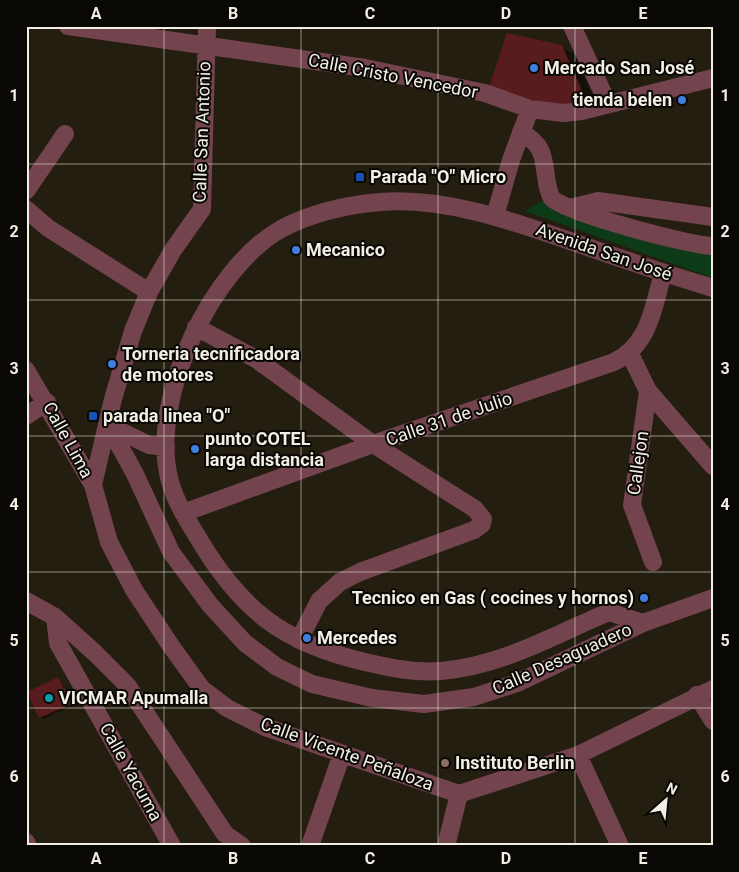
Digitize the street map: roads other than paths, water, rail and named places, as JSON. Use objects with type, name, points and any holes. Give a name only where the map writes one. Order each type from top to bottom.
[{"type":"street","name":"Calle Cristo Vencedor","points":[[68,26],[366,68],[436,81],[485,94],[530,109],[562,114],[713,78]]},
{"type":"street","name":"Calle San Antonio","points":[[93,485],[113,399],[133,331],[149,292],[173,250],[202,209],[204,45],[206,26]]},
{"type":"street","points":[[572,26],[608,104]]},
{"type":"street","points":[[495,216],[530,109]]},
{"type":"street","points":[[521,132],[534,140],[541,148],[548,189],[552,198],[570,208],[653,235],[713,246]]},
{"type":"street","points":[[26,191],[65,134]]},
{"type":"street","points":[[570,208],[598,201],[678,214],[713,217]]},
{"type":"street","name":"Calle Desaguadero","points":[[495,216],[416,203],[381,202],[341,208],[306,218],[279,231],[258,247],[230,276],[196,327],[173,389],[166,447],[167,470],[172,490],[183,514],[214,567],[244,600],[272,625],[299,640],[336,655],[407,672],[441,671],[475,666],[508,657],[543,644],[567,630],[609,612],[643,623]]},
{"type":"street","points":[[26,209],[48,228],[149,292]]},
{"type":"street","name":"Avenida San José","points":[[495,216],[713,288]]},
{"type":"street","points":[[663,273],[645,332],[630,354],[648,391],[713,466]]},
{"type":"street","points":[[196,327],[256,359],[373,444],[481,514],[482,524],[474,530],[360,572],[340,582],[319,601],[299,640]]},
{"type":"street","name":"Calle 31 de Julio","points":[[183,514],[373,444],[614,362],[630,354]]},
{"type":"street","name":"Calle Lima","points":[[26,370],[47,402],[93,485]]},
{"type":"street","name":"Callejon","points":[[648,391],[632,505],[653,562]]},
{"type":"street","points":[[26,416],[47,402]]},
{"type":"street","points":[[108,426],[149,445],[166,447]]},
{"type":"street","name":"Calle Desaguadero","points":[[108,426],[136,474],[171,552],[210,604],[245,643],[277,667],[312,684],[372,698],[424,704],[474,697],[517,683],[643,623],[713,598]]},
{"type":"street","name":"Calle Vicente Peñaloza","points":[[93,485],[109,542],[134,590],[202,689],[226,708],[265,726],[459,794]]},
{"type":"street","points":[[26,601],[55,618],[95,653],[127,685],[225,834],[242,846]]},
{"type":"street","name":"Calle Yacuma","points":[[55,618],[58,643],[172,846]]},
{"type":"street","points":[[446,846],[459,794],[578,755],[705,692],[713,721]]},
{"type":"street","points":[[310,846],[342,754]]},
{"type":"street","points":[[578,755],[620,846]]},
{"type":"place","name":"Mercado San José","points":[[534,68]]},
{"type":"place","name":"tienda belen","points":[[682,100]]},
{"type":"place","name":"Parada \"O\" Micro","points":[[360,177]]},
{"type":"place","name":"Mecanico","points":[[296,250]]},
{"type":"place","name":"Torneria tecnificadora de motores","points":[[112,364]]},
{"type":"place","name":"parada linea \"O\"","points":[[93,416]]},
{"type":"place","name":"punto COTEL larga distancia","points":[[195,449]]},
{"type":"place","name":"Tecnico en Gas ( cocines y hornos)","points":[[644,598]]},
{"type":"place","name":"Mercedes","points":[[307,638]]},
{"type":"place","name":"VICMAR Apumalla","points":[[49,698]]},
{"type":"place","name":"Instituto Berlin","points":[[445,763]]}]
